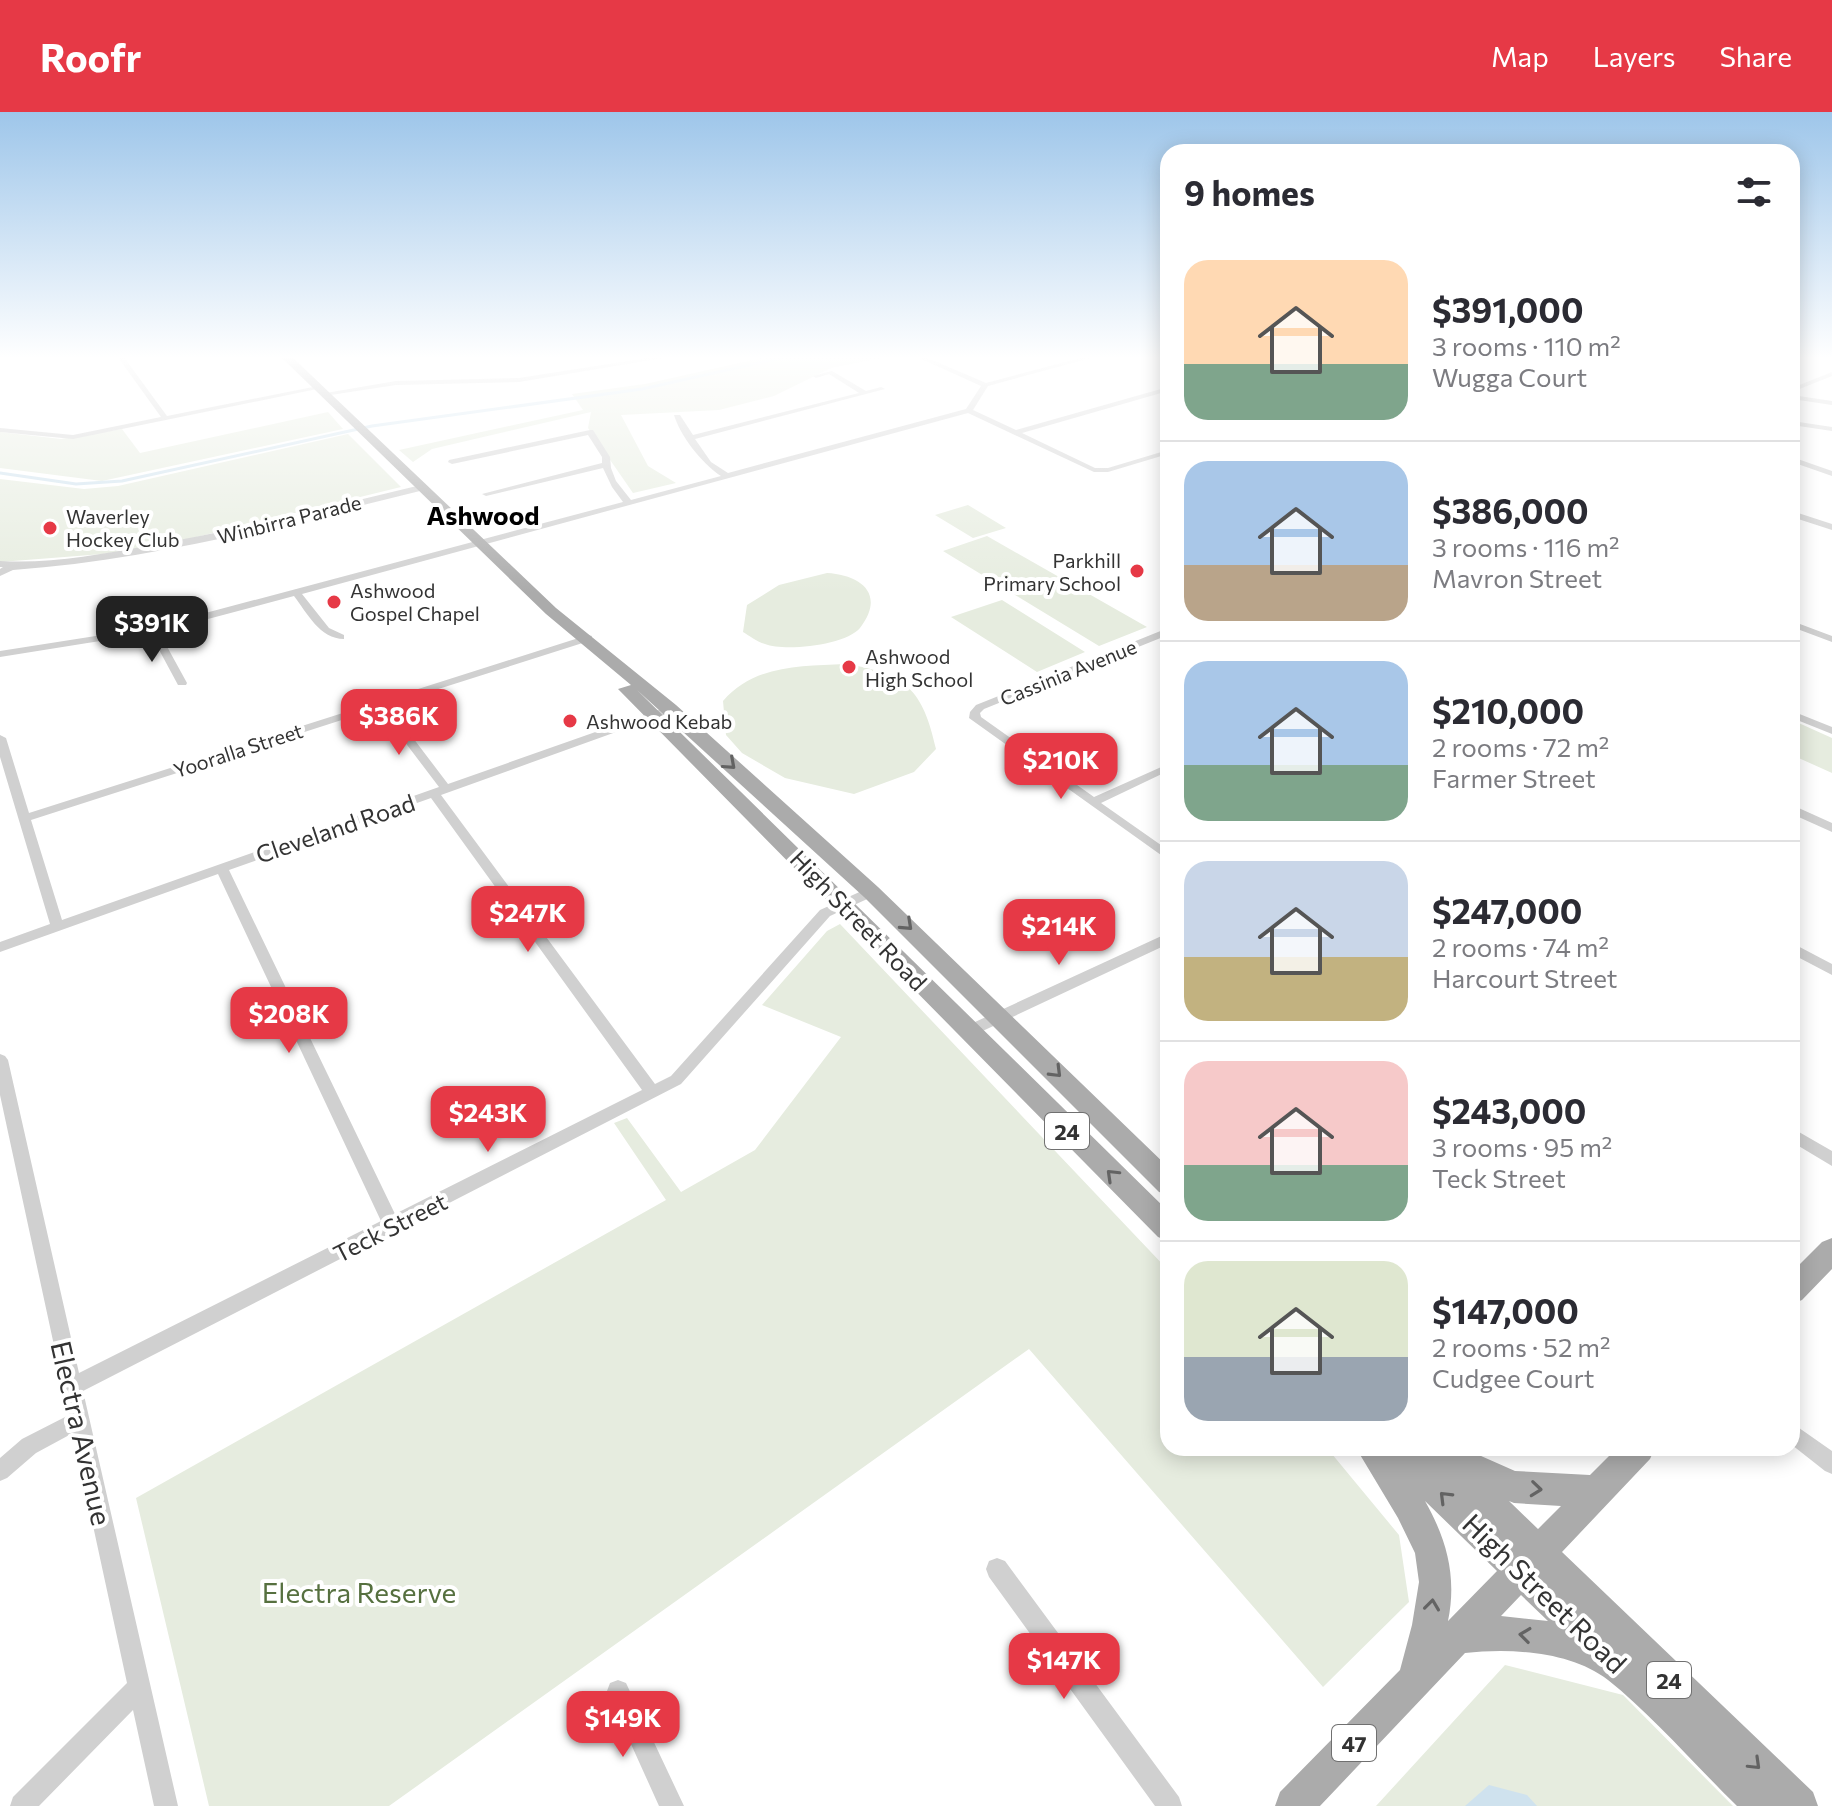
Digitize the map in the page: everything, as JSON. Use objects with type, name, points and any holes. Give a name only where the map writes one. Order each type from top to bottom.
[{"type":"main road","name":"High Street Road","points":[[366,435],[661,712],[871,892],[1001,1016],[1160,1176]]},
{"type":"main road","name":"High Street Road","points":[[661,712],[967,1032],[1160,1221]]},
{"type":"main road","points":[[1800,1283],[1832,1250]]},
{"type":"main road","points":[[1377,1456],[1416,1519],[1429,1545],[1436,1572],[1429,1624],[1415,1681]]},
{"type":"main road","name":"High Street Road","points":[[1403,1456],[1530,1561],[1799,1806]]},
{"type":"main road","name":"High Street Road","points":[[1438,1456],[1625,1668],[1764,1806]]},
{"type":"main road","points":[[1445,1456],[1514,1487],[1597,1492]]},
{"type":"main road","name":"47","points":[[1294,1806],[1631,1456]]},
{"type":"main road","points":[[1457,1637],[1495,1631],[1556,1638],[1625,1668]]},
{"type":"street","points":[[43,435],[68,438],[83,435]]},
{"type":"street","points":[[452,462],[576,435]]},
{"type":"street","points":[[592,435],[606,457],[604,465],[618,493],[628,502]]},
{"type":"street","points":[[687,435],[708,464],[727,476]]},
{"type":"street","points":[[689,438],[700,435]]},
{"type":"street","points":[[0,654],[153,630],[879,435]]},
{"type":"street","points":[[1019,435],[1094,470],[1108,470],[1160,454]]},
{"type":"street","points":[[1800,462],[1832,474]]},
{"type":"street","points":[[486,494],[604,465]]},
{"type":"street","name":"Winbirra Parade","points":[[14,567],[84,562],[167,549],[421,488]]},
{"type":"street","points":[[1800,517],[1832,527]]},
{"type":"street","points":[[0,564],[11,563],[14,567],[0,573]]},
{"type":"street","points":[[296,593],[325,630],[340,637]]},
{"type":"street","points":[[1800,627],[1832,639]]},
{"type":"street","points":[[153,630],[182,683]]},
{"type":"street","name":"Cassinia Avenue","points":[[1093,802],[975,718],[975,712],[980,707],[1160,634]]},
{"type":"street","name":"Yooralla Street","points":[[25,818],[582,640]]},
{"type":"street","points":[[381,703],[440,792],[653,1093]]},
{"type":"street","name":"Cleveland Road","points":[[0,947],[661,712]]},
{"type":"street","points":[[1800,717],[1832,731]]},
{"type":"street","points":[[0,738],[57,926]]},
{"type":"street","points":[[1160,771],[1093,802],[1160,850]]},
{"type":"street","points":[[1800,813],[1832,828]]},
{"type":"street","points":[[222,868],[392,1226]]},
{"type":"street","name":"Teck Street","points":[[72,1387],[676,1080],[825,913],[871,892]]},
{"type":"street","points":[[967,1032],[1160,942]]},
{"type":"street","points":[[1800,952],[1832,970]]},
{"type":"street","name":"Electra Avenue","points":[[0,1060],[166,1806]]},
{"type":"street","points":[[1800,1139],[1832,1159]]},
{"type":"street","points":[[0,1471],[29,1446],[79,1420]]},
{"type":"street","points":[[1800,1439],[1832,1464]]},
{"type":"street","points":[[997,1569],[1170,1806]]},
{"type":"street","points":[[22,1806],[140,1687]]},
{"type":"street","points":[[618,1691],[672,1806]]},
{"type":"green space","points":[[0,435],[61,439],[85,435],[127,435],[140,453],[222,435],[315,435],[102,481],[0,468]]},
{"type":"green space","points":[[349,435],[401,487],[176,542],[103,554],[0,562],[0,479],[84,489],[118,486]]},
{"type":"green space","points":[[468,435],[492,435],[432,449],[413,462],[399,450]]},
{"type":"green space","points":[[593,435],[632,435],[648,466],[676,483],[633,493]]},
{"type":"green space","points":[[968,505],[1006,528],[973,538],[935,515]]},
{"type":"green space","points":[[987,536],[1147,627],[1099,646],[943,551]]},
{"type":"green space","points":[[827,573],[859,582],[870,596],[867,616],[853,634],[829,643],[786,647],[762,643],[743,632],[747,605],[779,585]]},
{"type":"green space","points":[[1002,600],[1085,652],[1037,672],[951,617]]},
{"type":"green space","points":[[845,664],[897,679],[918,699],[936,749],[914,772],[854,794],[785,778],[742,753],[726,735],[723,701],[749,680],[779,670]]},
{"type":"green space","points":[[1800,724],[1832,738],[1832,773],[1800,759]]},
{"type":"green space","name":"Electra Reserve","points":[[840,924],[1160,1262],[1160,1456],[1334,1456],[1399,1535],[1409,1602],[1323,1687],[1029,1349],[389,1806],[209,1806],[136,1498],[666,1200],[614,1123],[627,1118],[681,1192],[755,1150],[841,1037],[762,1005],[827,931]]},
{"type":"green space","points":[[1505,1665],[1623,1695],[1733,1806],[1376,1806]]},
{"type":"water","points":[[1489,1785],[1527,1795],[1537,1806],[1465,1806]]},
{"type":"waterway","points":[[0,473],[76,484],[122,481],[331,435]]},
{"type":"place","name":"Waverley Hockey Club","points":[[50,528]]},
{"type":"place","name":"Parkhill Primary School","points":[[1137,571]]},
{"type":"place","name":"Ashwood Gospel Chapel","points":[[334,602]]},
{"type":"place","name":"Ashwood High School","points":[[849,667]]},
{"type":"place","name":"Ashwood Kebab","points":[[570,721]]},
{"type":"district","name":"Ashwood","points":[[483,514]]}]
